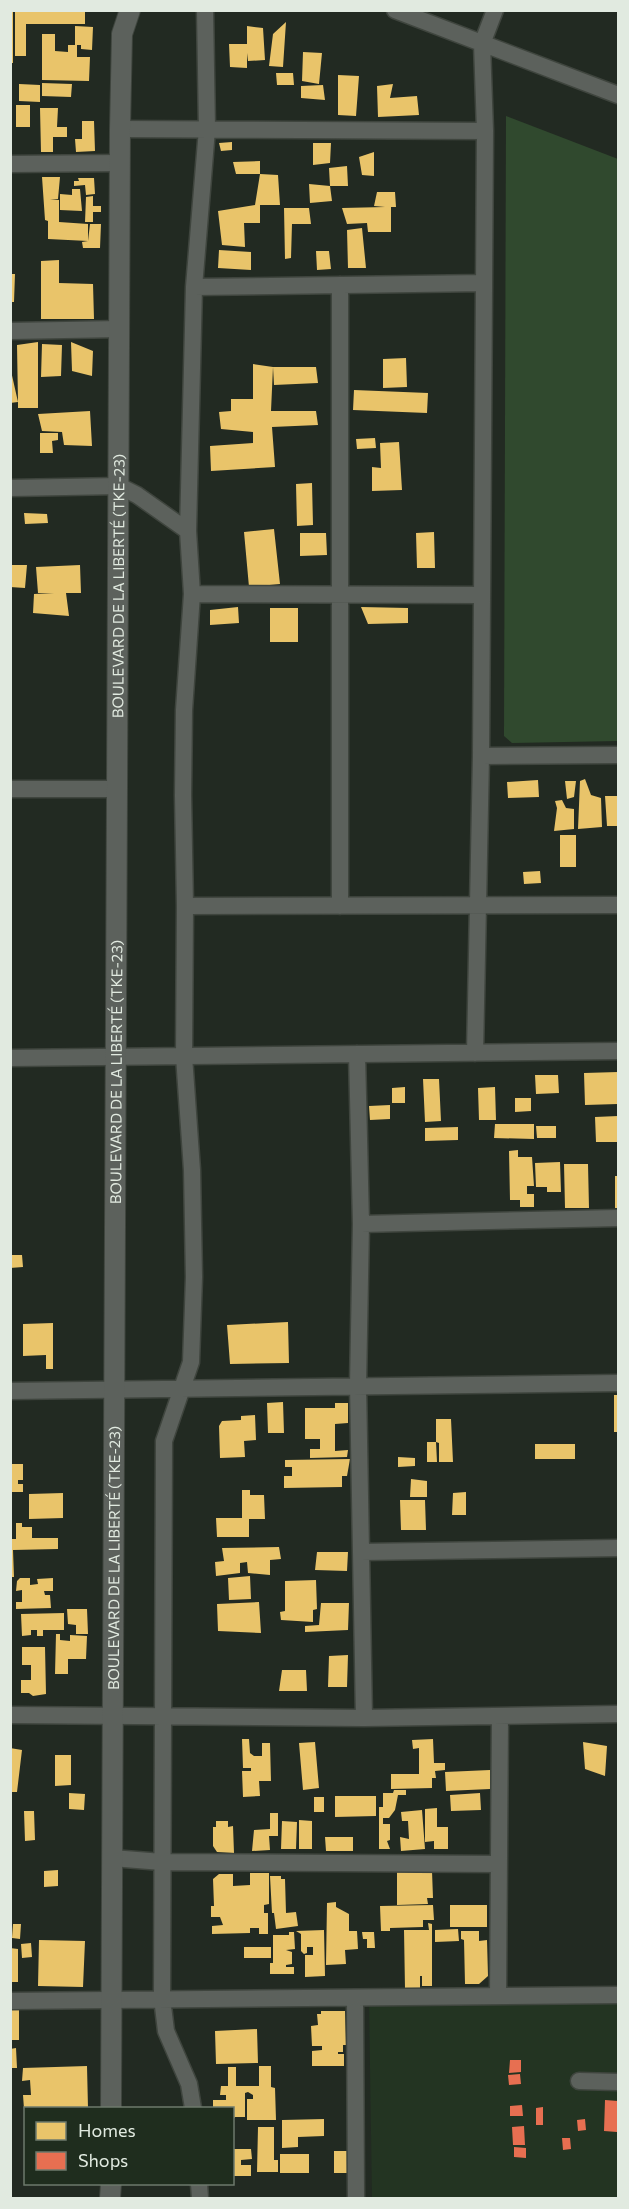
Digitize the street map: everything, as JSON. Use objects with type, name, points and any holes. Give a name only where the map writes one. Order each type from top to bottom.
[{"type":"street","name":"BOULEVARD DE LA LIBERTÉ (TKE-23)","points":[[113,10],[122,34]]},
{"type":"street","name":"BOULEVARD DE LA LIBERTÉ (TKE-23)","points":[[111,2107],[120,129],[122,34],[130,10]]},
{"type":"street","points":[[193,2107],[189,2084],[166,2031],[162,1998],[164,1441],[191,1362],[194,1277],[192,1170],[184,1056],[184,720],[192,594],[188,531],[194,287],[207,129],[205,10]]},
{"type":"street","points":[[395,10],[618,95]]},
{"type":"street","points":[[476,1053],[486,131],[482,44],[495,10]]},
{"type":"street","points":[[120,129],[486,131]]},
{"type":"street","points":[[10,164],[120,163]]},
{"type":"street","points":[[194,287],[484,283]]},
{"type":"street","points":[[340,285],[340,906]]},
{"type":"street","points":[[10,331],[120,329]]},
{"type":"street","points":[[10,488],[119,486],[137,495],[188,531]]},
{"type":"street","points":[[192,594],[482,595]]},
{"type":"street","points":[[481,756],[618,755]]},
{"type":"street","points":[[10,789],[117,789]]},
{"type":"street","points":[[185,906],[618,905]]},
{"type":"street","points":[[10,1058],[618,1051]]},
{"type":"street","points":[[357,1054],[361,1224],[358,1385],[364,1718]]},
{"type":"street","points":[[361,1224],[618,1218]]},
{"type":"street","points":[[10,1391],[618,1383]]},
{"type":"street","points":[[361,1552],[618,1548]]},
{"type":"street","points":[[10,1715],[364,1718],[618,1714]]},
{"type":"street","points":[[498,1996],[500,1716]]},
{"type":"street","points":[[112,1858],[162,1862],[499,1864]]},
{"type":"street","points":[[10,2001],[618,1995]]},
{"type":"street","points":[[356,1998],[356,2199]]},
{"type":"street","points":[[579,2081],[618,2082]]},
{"type":"shaded area","points":[[506,116],[618,159],[618,741],[512,743],[504,736]]},
{"type":"shaded area","points":[[369,2001],[618,2002],[618,2198],[372,2198]]},
{"type":"building: Homes","points":[[10,10],[13,10],[13,63],[10,63]]},
{"type":"building: Homes","points":[[15,10],[85,10],[85,24],[26,24],[26,56],[15,56]]},
{"type":"building: Homes","points":[[286,22],[283,67],[269,66],[273,34]]},
{"type":"building: Homes","points":[[75,26],[93,27],[92,50],[81,49],[81,45],[77,45],[77,57],[90,57],[89,81],[42,80],[42,34],[55,34],[55,51],[68,52],[68,45],[75,45]]},
{"type":"building: Homes","points":[[247,26],[263,28],[265,60],[248,61],[247,53],[247,68],[230,67],[229,44],[247,44]]},
{"type":"building: Homes","points":[[303,52],[322,53],[319,84],[302,81]]},
{"type":"building: Homes","points":[[276,73],[293,73],[294,85],[277,85]]},
{"type":"building: Homes","points":[[338,75],[359,76],[356,116],[338,115]]},
{"type":"building: Homes","points":[[42,83],[72,84],[71,97],[42,96]]},
{"type":"building: Homes","points":[[19,84],[40,85],[40,102],[19,101]]},
{"type":"building: Homes","points":[[393,84],[390,98],[417,96],[419,115],[378,117],[377,86]]},
{"type":"building: Homes","points":[[323,85],[325,100],[301,98],[301,86]]},
{"type":"building: Homes","points":[[16,105],[30,105],[30,127],[16,127]]},
{"type":"building: Homes","points":[[40,108],[58,108],[57,127],[67,127],[67,137],[53,137],[53,152],[41,152]]},
{"type":"building: Homes","points":[[82,121],[94,121],[95,151],[76,152],[75,139],[82,139]]},
{"type":"building: Homes","points":[[232,142],[232,150],[221,151],[219,143]]},
{"type":"building: Homes","points":[[313,143],[331,143],[330,163],[313,165]]},
{"type":"building: Homes","points":[[374,152],[374,176],[362,175],[359,157]]},
{"type":"building: Homes","points":[[260,161],[260,174],[236,174],[233,162]]},
{"type":"building: Homes","points":[[347,166],[348,186],[330,186],[329,168]]},
{"type":"building: Homes","points":[[260,174],[278,175],[280,205],[260,205],[260,223],[244,223],[245,247],[222,245],[218,211],[255,205]]},
{"type":"building: Homes","points":[[42,177],[60,177],[58,199],[50,199],[59,200],[59,222],[88,224],[88,241],[48,239]]},
{"type":"building: Homes","points":[[78,178],[94,178],[95,194],[86,195],[85,185],[74,186],[74,181],[79,181]]},
{"type":"building: Homes","points":[[309,184],[330,186],[332,201],[310,203]]},
{"type":"building: Homes","points":[[72,189],[80,189],[82,211],[60,210],[60,194],[72,195]]},
{"type":"building: Homes","points":[[377,192],[395,192],[396,207],[391,207],[391,232],[368,232],[367,223],[347,224],[342,208],[385,207],[374,206]]},
{"type":"building: Homes","points":[[93,196],[93,206],[101,206],[101,212],[93,212],[93,222],[85,222],[86,197]]},
{"type":"building: Homes","points":[[284,208],[309,208],[311,224],[292,224],[291,258],[285,259]]},
{"type":"building: Homes","points":[[90,224],[101,224],[100,248],[83,248],[82,242],[88,241]]},
{"type":"building: Homes","points":[[362,228],[366,268],[348,268],[347,230]]},
{"type":"building: Homes","points":[[219,250],[251,252],[251,270],[218,268]]},
{"type":"building: Homes","points":[[316,251],[329,251],[331,269],[317,270]]},
{"type":"building: Homes","points":[[59,260],[59,283],[93,284],[94,319],[41,319],[41,261]]},
{"type":"building: Homes","points":[[10,274],[15,274],[14,302],[10,302]]},
{"type":"building: Homes","points":[[38,342],[38,408],[18,408],[17,345]]},
{"type":"building: Homes","points":[[71,342],[93,351],[92,376],[72,371]]},
{"type":"building: Homes","points":[[42,344],[62,345],[61,376],[41,377]]},
{"type":"building: Homes","points":[[406,358],[407,387],[383,388],[383,359]]},
{"type":"building: Homes","points":[[253,364],[273,367],[271,411],[316,411],[318,425],[272,427],[275,467],[211,471],[210,446],[253,443],[253,432],[221,429],[219,412],[231,411],[231,399],[253,399]]},
{"type":"building: Homes","points":[[273,367],[316,367],[318,383],[274,385]]},
{"type":"building: Homes","points":[[11,371],[18,402],[10,403]]},
{"type":"building: Homes","points":[[354,390],[428,393],[427,413],[353,410]]},
{"type":"building: Homes","points":[[90,411],[92,446],[64,445],[62,432],[42,431],[38,414]]},
{"type":"building: Homes","points":[[40,433],[58,433],[58,440],[52,441],[53,453],[40,453]]},
{"type":"building: Homes","points":[[375,438],[376,448],[357,449],[356,439]]},
{"type":"building: Homes","points":[[399,442],[402,490],[372,491],[372,467],[381,468],[380,443]]},
{"type":"building: Homes","points":[[312,483],[313,525],[297,526],[296,484]]},
{"type":"building: Homes","points":[[24,513],[47,514],[48,523],[25,524]]},
{"type":"building: Homes","points":[[274,529],[280,584],[249,587],[244,532]]},
{"type":"building: Homes","points":[[434,532],[435,568],[417,568],[416,533]]},
{"type":"building: Homes","points":[[300,533],[326,533],[327,555],[300,556]]},
{"type":"building: Homes","points":[[10,565],[27,565],[25,588],[10,587]]},
{"type":"building: Homes","points":[[80,565],[81,593],[66,593],[69,616],[33,613],[34,594],[54,593],[38,593],[36,567]]},
{"type":"building: Homes","points":[[238,607],[239,623],[210,625],[210,610]]},
{"type":"building: Homes","points":[[361,607],[408,608],[408,623],[368,624]]},
{"type":"building: Homes","points":[[270,608],[298,608],[298,642],[270,642]]},
{"type":"building: Homes","points":[[585,779],[591,795],[601,798],[602,827],[578,829],[580,781]]},
{"type":"building: Homes","points":[[538,780],[539,797],[508,798],[507,782]]},
{"type":"building: Homes","points":[[565,781],[576,781],[574,797],[567,799]]},
{"type":"building: Homes","points":[[605,796],[618,796],[618,826],[607,826]]},
{"type":"building: Homes","points":[[562,800],[566,808],[574,809],[574,829],[554,831],[557,808],[555,801]]},
{"type":"building: Homes","points":[[560,835],[576,835],[576,867],[560,867]]},
{"type":"building: Homes","points":[[540,871],[541,883],[524,884],[523,872]]},
{"type":"building: Homes","points":[[618,1072],[618,1104],[585,1105],[584,1073]]},
{"type":"building: Homes","points":[[535,1075],[558,1075],[559,1093],[536,1094]]},
{"type":"building: Homes","points":[[423,1079],[439,1079],[441,1121],[425,1122]]},
{"type":"building: Homes","points":[[405,1087],[405,1103],[392,1103],[392,1088]]},
{"type":"building: Homes","points":[[495,1087],[496,1120],[479,1120],[478,1088]]},
{"type":"building: Homes","points":[[515,1098],[531,1098],[531,1111],[515,1112]]},
{"type":"building: Homes","points":[[390,1105],[390,1119],[370,1120],[369,1106]]},
{"type":"building: Homes","points":[[618,1116],[618,1142],[596,1142],[595,1117]]},
{"type":"building: Homes","points":[[495,1124],[534,1124],[534,1139],[494,1138]]},
{"type":"building: Homes","points":[[536,1126],[556,1126],[556,1138],[537,1138]]},
{"type":"building: Homes","points":[[458,1127],[458,1140],[425,1141],[425,1128]]},
{"type":"building: Homes","points":[[518,1150],[518,1157],[532,1157],[534,1186],[527,1186],[527,1194],[534,1194],[534,1207],[520,1207],[520,1200],[510,1200],[509,1151]]},
{"type":"building: Homes","points":[[560,1162],[561,1192],[547,1192],[547,1187],[536,1187],[535,1163]]},
{"type":"building: Homes","points":[[564,1164],[588,1164],[589,1208],[565,1208]]},
{"type":"building: Homes","points":[[615,1176],[618,1176],[618,1208],[615,1208]]},
{"type":"building: Homes","points":[[10,1255],[22,1255],[23,1267],[10,1268]]},
{"type":"building: Homes","points":[[288,1322],[289,1363],[230,1364],[227,1325]]},
{"type":"building: Homes","points":[[53,1323],[53,1369],[46,1369],[46,1355],[23,1356],[23,1324]]},
{"type":"building: Homes","points":[[614,1395],[618,1395],[618,1432],[614,1432]]},
{"type":"building: Homes","points":[[283,1402],[284,1433],[268,1433],[267,1403]]},
{"type":"building: Homes","points":[[335,1403],[348,1403],[348,1423],[335,1424],[335,1451],[348,1450],[347,1457],[310,1458],[310,1449],[320,1449],[320,1439],[305,1439],[305,1408],[335,1408]]},
{"type":"building: Homes","points":[[255,1415],[256,1440],[244,1441],[245,1457],[220,1458],[219,1426],[222,1421],[241,1420],[241,1416]]},
{"type":"building: Homes","points":[[436,1419],[451,1419],[453,1462],[439,1462]]},
{"type":"building: Homes","points":[[427,1442],[436,1442],[437,1462],[427,1462]]},
{"type":"building: Homes","points":[[535,1444],[575,1444],[575,1459],[535,1459]]},
{"type":"building: Homes","points":[[398,1457],[415,1458],[415,1466],[398,1467]]},
{"type":"building: Homes","points":[[350,1459],[347,1476],[342,1476],[342,1487],[284,1488],[284,1476],[292,1476],[292,1467],[285,1467],[285,1460]]},
{"type":"building: Homes","points":[[10,1464],[23,1464],[23,1480],[18,1480],[18,1484],[23,1484],[23,1492],[10,1492]]},
{"type":"building: Homes","points":[[411,1479],[427,1481],[427,1497],[410,1497]]},
{"type":"building: Homes","points":[[242,1490],[250,1490],[250,1495],[264,1495],[265,1519],[249,1519],[249,1537],[217,1537],[216,1518],[242,1518]]},
{"type":"building: Homes","points":[[466,1492],[466,1515],[452,1515],[453,1493]]},
{"type":"building: Homes","points":[[63,1493],[63,1518],[29,1519],[29,1494]]},
{"type":"building: Homes","points":[[400,1500],[425,1500],[426,1530],[401,1530]]},
{"type":"building: Homes","points":[[16,1523],[22,1523],[22,1527],[32,1527],[32,1538],[58,1538],[58,1549],[13,1550],[14,1577],[10,1577],[10,1539],[16,1539]]},
{"type":"building: Homes","points":[[279,1547],[281,1559],[270,1560],[270,1575],[248,1573],[247,1562],[240,1563],[240,1573],[216,1576],[215,1562],[224,1561],[222,1548]]},
{"type":"building: Homes","points":[[317,1552],[348,1552],[347,1571],[315,1570]]},
{"type":"building: Homes","points":[[250,1576],[251,1599],[229,1600],[228,1578]]},
{"type":"building: Homes","points":[[20,1578],[30,1578],[30,1585],[38,1584],[37,1579],[53,1578],[53,1591],[44,1591],[45,1595],[50,1595],[51,1608],[16,1609],[16,1602],[22,1602],[22,1590],[16,1591],[17,1581]]},
{"type":"building: Homes","points":[[316,1580],[317,1609],[313,1610],[313,1622],[281,1620],[280,1612],[285,1611],[285,1581]]},
{"type":"building: Homes","points":[[259,1602],[261,1633],[218,1631],[217,1604]]},
{"type":"building: Homes","points":[[321,1603],[349,1603],[348,1630],[305,1632],[305,1626],[319,1625]]},
{"type":"building: Homes","points":[[67,1609],[87,1609],[88,1634],[76,1634],[76,1625],[68,1624]]},
{"type":"building: Homes","points":[[64,1613],[64,1630],[43,1630],[43,1636],[37,1636],[37,1630],[31,1630],[31,1635],[22,1636],[21,1614]]},
{"type":"building: Homes","points":[[56,1634],[60,1634],[60,1640],[70,1641],[70,1635],[87,1636],[86,1659],[68,1659],[68,1674],[55,1674]]},
{"type":"building: Homes","points":[[22,1647],[45,1647],[46,1694],[33,1696],[29,1693],[21,1693],[21,1680],[31,1680],[31,1665],[22,1665]]},
{"type":"building: Homes","points":[[348,1655],[347,1687],[328,1687],[329,1656]]},
{"type":"building: Homes","points":[[282,1670],[306,1670],[307,1691],[279,1691]]},
{"type":"building: Homes","points":[[242,1739],[249,1739],[250,1753],[254,1756],[262,1756],[262,1743],[270,1743],[271,1781],[259,1781],[260,1796],[243,1797],[242,1771],[251,1771],[251,1768],[243,1768]]},
{"type":"building: Homes","points":[[433,1739],[434,1763],[445,1763],[445,1770],[435,1771],[436,1778],[432,1778],[432,1788],[391,1789],[391,1774],[419,1774],[419,1748],[413,1749],[412,1740]]},
{"type":"building: Homes","points":[[315,1742],[319,1788],[303,1790],[299,1743]]},
{"type":"building: Homes","points":[[583,1742],[607,1746],[605,1776],[585,1769]]},
{"type":"building: Homes","points":[[10,1748],[22,1750],[17,1792],[10,1792]]},
{"type":"building: Homes","points":[[55,1755],[71,1755],[71,1785],[55,1786]]},
{"type":"building: Homes","points":[[490,1770],[490,1789],[446,1791],[445,1772]]},
{"type":"building: Homes","points":[[394,1790],[406,1790],[406,1795],[398,1795],[395,1810],[389,1818],[383,1818],[383,1824],[390,1824],[390,1840],[387,1841],[390,1849],[379,1849],[379,1807],[383,1807],[383,1793],[393,1793]]},
{"type":"building: Homes","points":[[69,1793],[85,1794],[84,1810],[69,1809]]},
{"type":"building: Homes","points":[[480,1793],[481,1810],[451,1811],[450,1795]]},
{"type":"building: Homes","points":[[335,1796],[376,1796],[376,1816],[335,1817]]},
{"type":"building: Homes","points":[[314,1797],[324,1797],[324,1812],[314,1812]]},
{"type":"building: Homes","points":[[437,1808],[437,1827],[448,1827],[448,1849],[434,1849],[434,1841],[425,1842],[425,1809]]},
{"type":"building: Homes","points":[[422,1810],[425,1849],[401,1851],[400,1837],[409,1839],[408,1821],[402,1821],[401,1812]]},
{"type":"building: Homes","points":[[24,1811],[34,1811],[35,1840],[25,1841]]},
{"type":"building: Homes","points":[[270,1813],[278,1813],[278,1836],[269,1836],[270,1850],[252,1851],[254,1830],[270,1829]]},
{"type":"building: Homes","points":[[299,1820],[312,1821],[312,1849],[299,1849]]},
{"type":"building: Homes","points":[[216,1821],[228,1821],[228,1827],[233,1826],[234,1853],[217,1852],[213,1846],[213,1827],[216,1827]]},
{"type":"building: Homes","points":[[282,1821],[297,1822],[296,1849],[281,1849]]},
{"type":"building: Homes","points":[[325,1837],[353,1837],[353,1851],[326,1851]]},
{"type":"building: Homes","points":[[58,1870],[58,1886],[44,1887],[44,1871]]},
{"type":"building: Homes","points":[[432,1871],[433,1898],[427,1898],[428,1904],[397,1905],[397,1872]]},
{"type":"building: Homes","points":[[250,1873],[269,1873],[269,1904],[264,1905],[264,1913],[268,1913],[268,1934],[259,1934],[259,1928],[250,1928],[250,1933],[212,1934],[212,1926],[223,1925],[220,1917],[211,1917],[211,1906],[214,1906],[213,1879],[219,1874],[233,1874],[233,1886],[250,1885]]},
{"type":"building: Homes","points":[[270,1876],[281,1876],[281,1879],[285,1879],[286,1913],[296,1912],[298,1926],[276,1929],[274,1913],[272,1913]]},
{"type":"building: Homes","points":[[336,1902],[336,1907],[349,1914],[349,1931],[357,1931],[358,1949],[345,1950],[346,1964],[326,1965],[327,1903]]},
{"type":"building: Homes","points":[[433,1905],[434,1920],[423,1920],[423,1927],[390,1928],[390,1931],[381,1931],[380,1906]]},
{"type":"building: Homes","points":[[450,1905],[487,1905],[487,1927],[450,1927]]},
{"type":"building: Homes","points":[[428,1923],[432,1924],[432,1986],[422,1986],[422,1976],[420,1976],[420,1989],[405,1989],[404,1930],[429,1930]]},
{"type":"building: Homes","points":[[13,1924],[21,1924],[20,1939],[12,1938]]},
{"type":"building: Homes","points":[[458,1929],[459,1941],[435,1942],[435,1930]]},
{"type":"building: Homes","points":[[324,1930],[325,1976],[305,1977],[305,1955],[313,1955],[313,1947],[307,1947],[307,1953],[304,1954],[301,1951],[301,1934],[296,1931]]},
{"type":"building: Homes","points":[[461,1931],[479,1931],[479,1941],[487,1940],[488,1976],[479,1984],[465,1984],[464,1940],[461,1939]]},
{"type":"building: Homes","points":[[289,1932],[294,1932],[295,1949],[286,1950],[292,1952],[292,1964],[286,1967],[294,1967],[294,1974],[270,1974],[270,1963],[273,1963],[273,1935],[289,1935]]},
{"type":"building: Homes","points":[[362,1932],[374,1932],[375,1948],[367,1948],[367,1939],[363,1939]]},
{"type":"building: Homes","points":[[39,1940],[85,1941],[83,1987],[38,1986]]},
{"type":"building: Homes","points":[[31,1943],[32,1957],[22,1958],[21,1944]]},
{"type":"building: Homes","points":[[244,1947],[271,1947],[271,1958],[244,1958]]},
{"type":"building: Homes","points":[[10,1948],[18,1949],[18,1982],[10,1982]]},
{"type":"building: Homes","points":[[10,2010],[19,2010],[19,2040],[10,2040]]},
{"type":"building: Homes","points":[[321,2011],[345,2011],[346,2045],[343,2045],[343,2052],[338,2052],[338,2054],[344,2054],[344,2066],[312,2066],[312,2051],[322,2050],[322,2046],[312,2046],[311,2026],[318,2025],[317,2014],[321,2014]]},
{"type":"building: Homes","points":[[257,2029],[258,2063],[216,2064],[215,2031]]},
{"type":"building: Homes","points":[[16,2048],[17,2068],[10,2068],[10,2049]]},
{"type":"building: Homes","points":[[87,2066],[88,2107],[24,2107],[24,2109],[23,2095],[31,2095],[30,2080],[22,2081],[23,2068]]},
{"type":"building: Homes","points":[[259,2066],[271,2066],[271,2087],[275,2088],[276,2120],[247,2120],[247,2099],[253,2099],[253,2095],[248,2092],[245,2093],[245,2117],[234,2118],[234,2107],[213,2107],[213,2100],[226,2100],[226,2095],[220,2095],[221,2086],[228,2086],[228,2067],[236,2067],[236,2086],[259,2086]]},
{"type":"building: Homes","points":[[324,2119],[324,2136],[298,2137],[298,2147],[282,2148],[282,2120]]},
{"type":"building: Homes","points":[[258,2127],[274,2127],[274,2160],[278,2160],[278,2172],[257,2172]]},
{"type":"building: Homes","points":[[234,2149],[251,2149],[252,2159],[241,2160],[241,2165],[251,2165],[251,2176],[234,2176]]},
{"type":"building: Homes","points":[[334,2151],[349,2151],[350,2173],[334,2173]]},
{"type":"building: Homes","points":[[280,2154],[309,2154],[309,2173],[280,2173]]},
{"type":"building: Shops","points":[[510,2060],[521,2060],[521,2072],[509,2073]]},
{"type":"building: Shops","points":[[520,2074],[521,2084],[509,2085],[508,2075]]},
{"type":"building: Shops","points":[[605,2100],[618,2101],[617,2132],[604,2131]]},
{"type":"building: Shops","points":[[522,2105],[523,2116],[510,2116],[510,2106]]},
{"type":"building: Shops","points":[[543,2107],[543,2125],[536,2125],[536,2108]]},
{"type":"building: Shops","points":[[585,2119],[586,2130],[578,2131],[577,2120]]},
{"type":"building: Shops","points":[[524,2126],[525,2145],[513,2145],[512,2127]]},
{"type":"building: Shops","points":[[562,2138],[570,2138],[571,2149],[563,2150]]},
{"type":"building: Shops","points":[[514,2147],[526,2148],[526,2158],[514,2157]]}]
